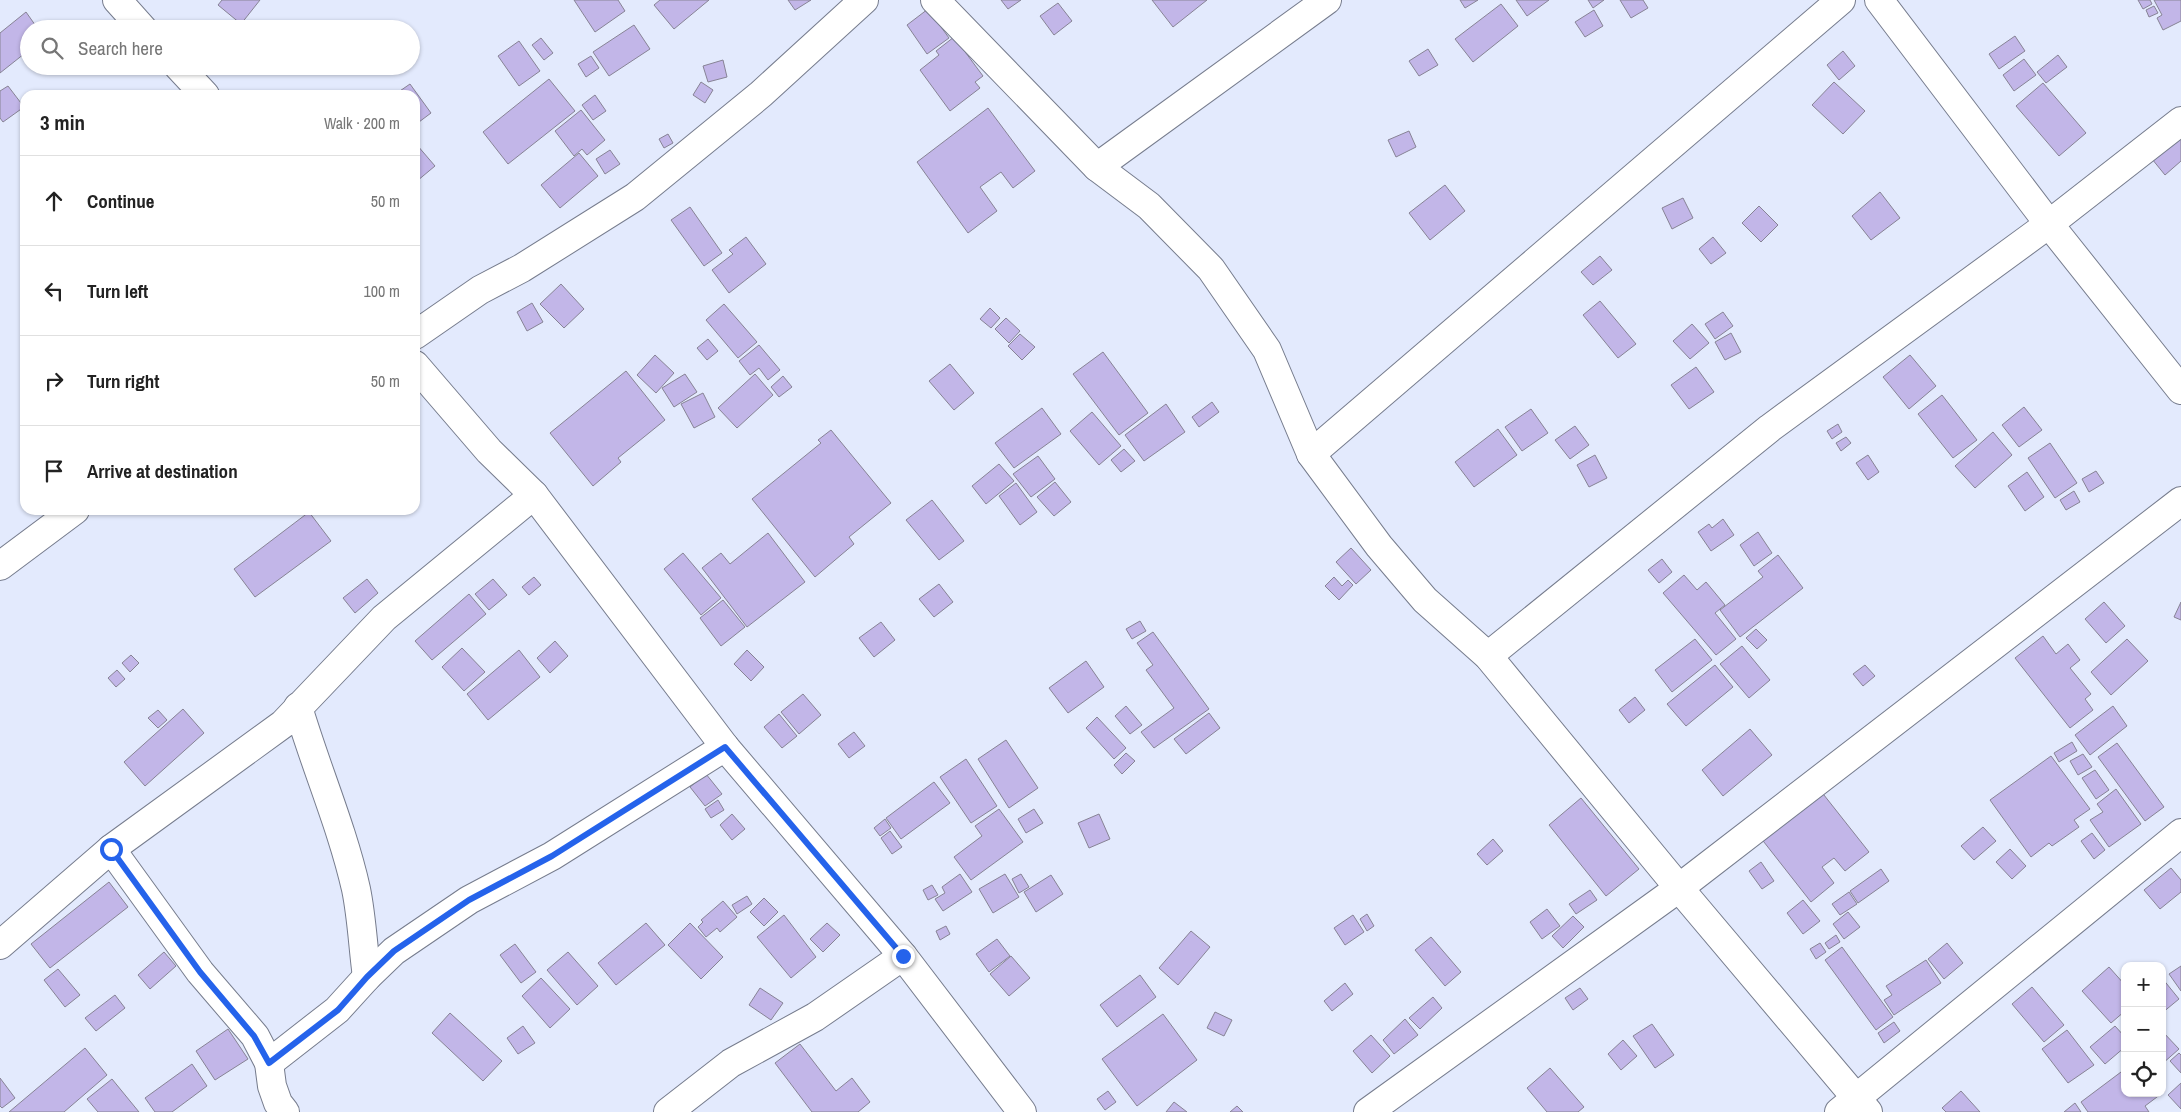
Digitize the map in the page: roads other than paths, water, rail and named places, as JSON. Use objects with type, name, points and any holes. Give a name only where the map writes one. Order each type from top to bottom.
[{"type":"street","points":[[117,0],[135,20]]},
{"type":"street","points":[[420,332],[480,290],[522,268],[635,197],[761,94],[864,0]]},
{"type":"street","points":[[935,0],[1097,167],[1149,206],[1212,269],[1267,350],[1312,454],[1379,546],[1424,600],[1488,656],[1679,888],[1854,1108],[2181,833]]},
{"type":"street","points":[[1097,167],[1327,0]]},
{"type":"street","points":[[1312,454],[1841,0]]},
{"type":"street","points":[[1879,0],[2050,224],[2181,390]]},
{"type":"street","points":[[186,75],[200,90]]},
{"type":"street","points":[[1488,656],[1770,428],[2050,224],[2181,121]]},
{"type":"street","points":[[420,371],[489,451],[534,495],[725,747],[903,956],[1022,1112]]},
{"type":"street","points":[[0,945],[111,849],[282,724],[384,618],[534,495]]},
{"type":"street","points":[[1368,1112],[1679,888],[2181,501]]},
{"type":"street","points":[[0,566],[68,515]]},
{"type":"street","points":[[298,707],[312,756],[339,830],[356,890],[367,977]]},
{"type":"street","points":[[269,1063],[338,1010],[367,977],[394,951],[469,900],[560,852],[725,747]]},
{"type":"street","points":[[111,849],[200,972],[254,1036],[269,1063],[272,1086],[278,1103],[285,1112]]},
{"type":"street","points":[[668,1112],[731,1063],[815,1017],[903,956]]}]
